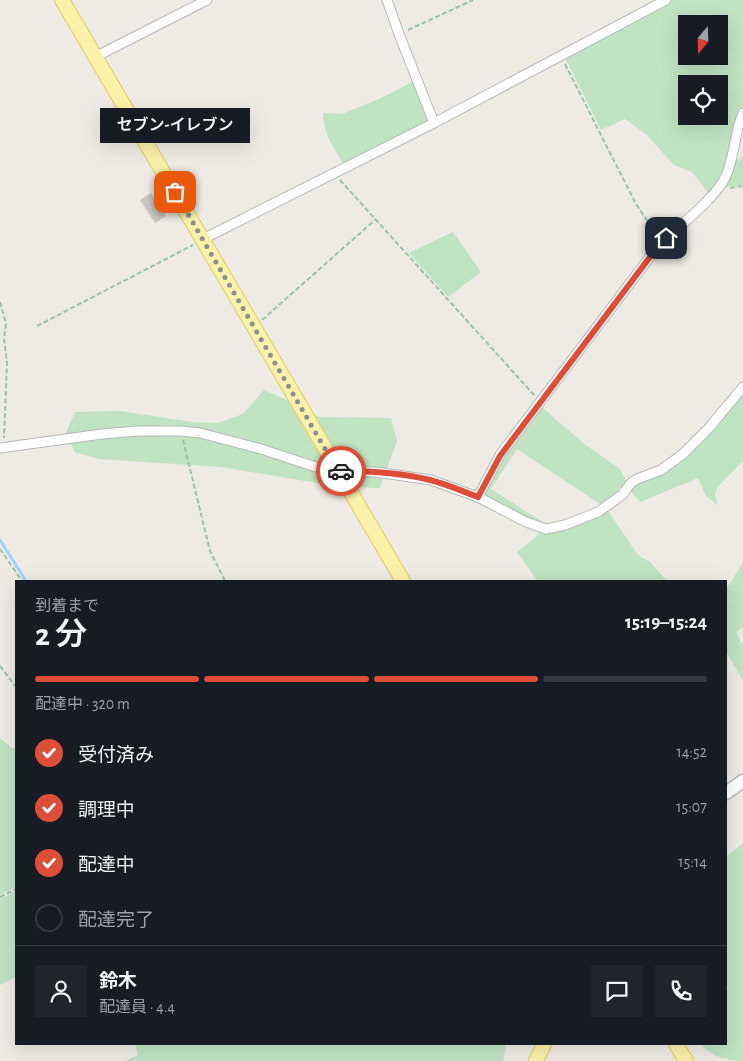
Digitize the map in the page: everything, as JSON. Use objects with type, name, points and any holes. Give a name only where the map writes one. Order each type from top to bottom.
[{"type":"main road","points":[[62,0],[402,580]]},
{"type":"main road","points":[[536,1061],[544,1045]]},
{"type":"main road","points":[[677,1045],[686,1061]]},
{"type":"street","points":[[95,57],[207,0]]},
{"type":"street","points":[[387,0],[434,123]]},
{"type":"street","points":[[203,239],[434,123],[666,0]]},
{"type":"street","points":[[478,497],[500,456],[662,242],[722,185],[730,165],[736,132],[743,113]]},
{"type":"street","points":[[2,448],[138,431],[200,433],[261,449],[319,468],[338,471],[376,472],[431,480],[478,497],[539,528],[546,529],[565,525],[598,512],[622,495],[637,478],[661,470],[683,454],[708,429],[743,387]]},
{"type":"street","points":[[727,792],[743,780]]},
{"type":"path","points":[[399,34],[473,0]]},
{"type":"path","points":[[561,56],[636,204],[662,242]]},
{"type":"path","points":[[334,173],[540,403]]},
{"type":"path","points":[[254,327],[376,219]]},
{"type":"path","points":[[37,326],[203,239]]},
{"type":"path","points":[[0,302],[6,323],[4,339],[7,362],[2,448]]},
{"type":"path","points":[[181,431],[210,551],[224,580]]},
{"type":"path","points":[[0,549],[21,580]]},
{"type":"path","points":[[0,666],[15,685]]},
{"type":"path","points":[[0,897],[15,890]]},
{"type":"green space","points":[[674,0],[743,0],[743,106],[726,170],[710,195],[692,172],[674,165],[647,135],[625,119],[601,130],[566,59]]},
{"type":"green space","points":[[414,81],[429,123],[345,166],[327,134],[323,113],[342,114],[381,98]]},
{"type":"green space","points":[[743,157],[743,185],[725,187],[733,162]]},
{"type":"green space","points":[[453,232],[481,272],[448,297],[409,253]]},
{"type":"green space","points":[[264,390],[303,407],[318,417],[391,418],[397,441],[380,488],[342,487],[221,467],[99,459],[75,452],[66,433],[75,412],[120,411],[192,422],[218,423],[243,414]]},
{"type":"green space","points":[[743,390],[743,461],[717,488],[715,494],[717,505],[706,496],[698,478],[640,502],[631,492],[633,484],[655,475]]},
{"type":"green space","points":[[542,407],[583,443],[620,469],[626,481],[625,489],[603,506],[517,449],[491,489],[549,526],[544,526],[482,496],[501,458]]},
{"type":"green space","points":[[606,508],[638,555],[650,562],[666,580],[537,580],[517,552],[534,539],[541,530]]},
{"type":"green space","points":[[743,562],[743,627],[736,632],[743,646],[743,680],[727,654],[727,586]]},
{"type":"green space","points":[[0,738],[15,749],[15,888],[0,895]]},
{"type":"green space","points":[[743,843],[743,1061],[720,1057],[709,1052],[702,1045],[727,1045],[727,856]]},
{"type":"green space","points":[[15,892],[15,978],[0,985],[0,899]]},
{"type":"green space","points":[[135,1045],[506,1045],[503,1061],[124,1061],[138,1055]]},
{"type":"building","points":[[151,193],[166,216],[155,223],[140,200]]},
{"type":"waterway","points":[[0,540],[25,580]]},
{"type":"way so far","points":[[175,192],[338,471],[341,471]]},
{"type":"place","name":"セブン-イレブン","points":[[175,192]]},
{"type":"route","points":[[341,471],[411,476],[431,480],[478,497],[500,456],[666,238]]}]
